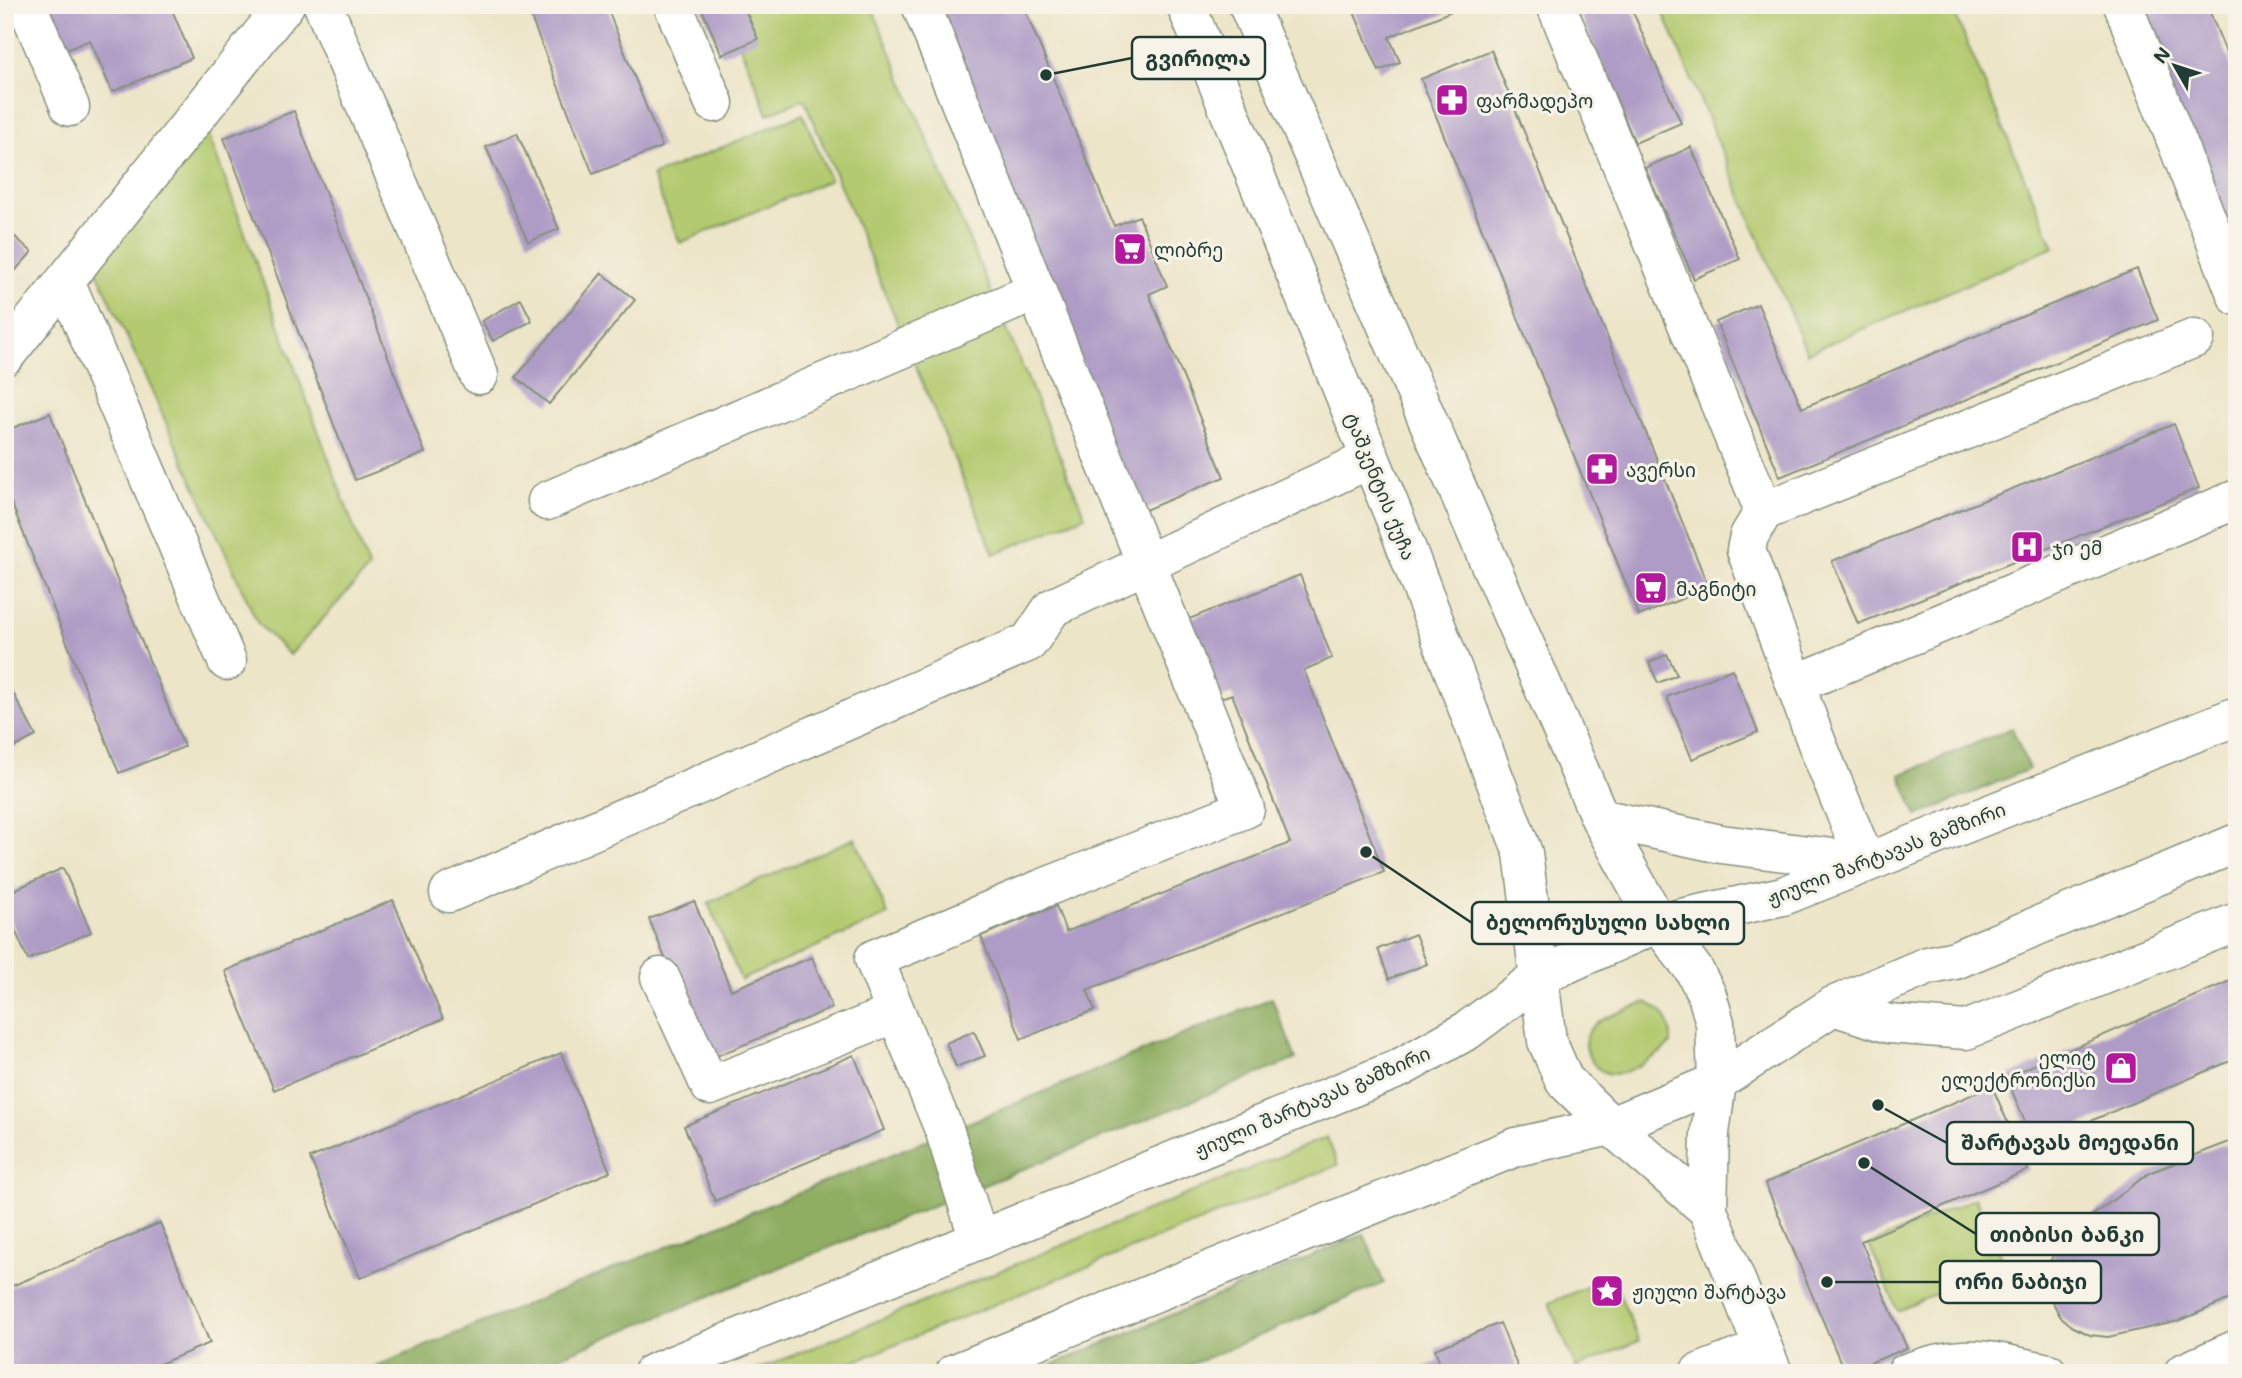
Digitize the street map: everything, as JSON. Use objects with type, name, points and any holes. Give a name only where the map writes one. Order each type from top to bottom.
[{"type":"main road","points":[[27,5],[70,107]]},
{"type":"main road","points":[[323,5],[478,375]]},
{"type":"main road","points":[[673,5],[714,103]]},
{"type":"main road","points":[[921,5],[1245,809],[1041,888],[874,959],[945,1132],[979,1240]]},
{"type":"main road","name":"ტაშკენტის ქუჩა","points":[[1186,5],[1370,459],[1523,853],[1540,976]]},
{"type":"main road","points":[[1248,5],[1600,818],[1658,923],[1694,970],[1707,995],[1715,1023],[1717,1082],[1710,1133],[1708,1210],[1768,1360],[1699,1373]]},
{"type":"main road","points":[[1556,5],[1764,511]]},
{"type":"main road","points":[[2123,5],[2237,296]]},
{"type":"main road","points":[[5,356],[273,8]]},
{"type":"main road","points":[[65,281],[227,661]]},
{"type":"main road","points":[[547,500],[1037,291]]},
{"type":"main road","points":[[1600,818],[1721,844],[1866,863],[1746,550],[1756,521],[1764,511],[2195,338]]},
{"type":"main road","points":[[449,893],[1029,642],[1052,608],[1370,459]]},
{"type":"main road","points":[[1796,684],[2237,499]]},
{"type":"main road","name":"ჟიული შარტავას გამზირი","points":[[653,1373],[1400,1068],[1468,1030],[1540,976],[1658,923],[1783,896],[2237,716]]},
{"type":"main road","points":[[955,1373],[1516,1147],[1611,1126],[1717,1082],[1833,1006],[1927,966],[1955,960],[2237,843]]},
{"type":"main road","points":[[1833,1006],[1889,1024],[1966,1030],[2237,922]]},
{"type":"main road","points":[[1540,976],[1546,1041],[1564,1080],[1611,1126],[1708,1210]]},
{"type":"main road","points":[[660,977],[710,1086],[896,1013]]},
{"type":"main road","points":[[2183,1373],[2237,1349]]},
{"type":"main road","points":[[1906,1373],[1940,1360],[1973,1357],[2048,1373]]},
{"type":"green space","points":[[723,5],[871,5],[1085,516],[994,554],[804,99],[768,114]]},
{"type":"green space","points":[[1660,5],[1951,5],[2054,247],[1807,353]]},
{"type":"green space","points":[[803,114],[830,180],[680,243],[652,176]]},
{"type":"green space","points":[[206,128],[369,568],[290,655],[258,624],[96,269]]},
{"type":"green space","points":[[2012,728],[2029,769],[1917,816],[1900,775]]},
{"type":"green space","points":[[855,838],[888,915],[741,980],[708,903]]},
{"type":"green space","points":[[1272,998],[1296,1059],[519,1373],[360,1373]]},
{"type":"green space","points":[[1646,1002],[1663,1013],[1670,1029],[1671,1043],[1637,1067],[1622,1073],[1606,1073],[1599,1069],[1592,1063],[1586,1047],[1590,1030],[1608,1017]]},
{"type":"green space","points":[[1327,1137],[1338,1165],[826,1373],[750,1373]]},
{"type":"green space","points":[[1975,1198],[2004,1264],[1898,1311],[1869,1245]]},
{"type":"green space","points":[[1364,1234],[1384,1283],[1171,1373],[1033,1373]]},
{"type":"green space","points":[[1612,1276],[1639,1341],[1576,1368],[1549,1303]]},
{"type":"building","points":[[45,5],[170,5],[192,58],[112,92],[90,40],[64,51]]},
{"type":"building","points":[[526,5],[606,5],[662,147],[593,174]]},
{"type":"building","points":[[700,5],[743,5],[758,39],[722,55]]},
{"type":"building","points":[[930,5],[1023,5],[1114,226],[1139,216],[1167,286],[1149,294],[1224,477],[1138,513]]},
{"type":"building","points":[[1351,5],[1458,5],[1459,8],[1389,37],[1400,62],[1379,71]]},
{"type":"building","points":[[1630,5],[1681,123],[1635,143],[1577,7]]},
{"type":"building","points":[[2133,5],[2207,5],[2237,80],[2237,267]]},
{"type":"building","points":[[1491,50],[1709,588],[1639,616],[1421,79]]},
{"type":"building","points":[[294,111],[425,453],[355,480],[224,138]]},
{"type":"building","points":[[517,133],[559,229],[528,242],[486,147]]},
{"type":"building","points":[[1691,147],[1740,259],[1694,279],[1645,168]]},
{"type":"building","points":[[14,236],[32,252],[5,282],[5,244]]},
{"type":"building","points":[[2137,269],[2158,320],[1780,477],[1716,322],[1758,304],[1802,408]]},
{"type":"building","points":[[602,273],[635,300],[549,404],[516,377]]},
{"type":"building","points":[[521,299],[532,321],[493,341],[482,321]]},
{"type":"building","points":[[50,413],[184,747],[119,773],[5,487],[5,431]]},
{"type":"building","points":[[2174,424],[2199,488],[1858,624],[1832,561]]},
{"type":"building","points":[[1300,575],[1332,658],[1304,670],[1384,872],[1087,990],[1095,1010],[1021,1039],[981,936],[1056,906],[1066,932],[1290,843],[1232,694],[1215,700],[1184,621]]},
{"type":"building","points":[[1667,654],[1677,675],[1658,683],[1649,663]]},
{"type":"building","points":[[1732,669],[1758,732],[1692,759],[1667,697]]},
{"type":"building","points":[[5,678],[36,736],[5,752]]},
{"type":"building","points":[[63,868],[91,932],[28,960],[5,907],[5,894]]},
{"type":"building","points":[[393,900],[443,1019],[274,1090],[225,971]]},
{"type":"building","points":[[694,901],[731,990],[812,957],[832,1008],[707,1060],[649,919]]},
{"type":"building","points":[[1415,934],[1427,964],[1389,979],[1378,949]]},
{"type":"building","name":"ელიტ ელექტრონიქსი","points":[[2237,978],[2237,1058],[2035,1145],[2006,1077]]},
{"type":"building","points":[[974,1031],[985,1056],[956,1067],[946,1043]]},
{"type":"building","points":[[561,1053],[610,1172],[360,1278],[310,1158]]},
{"type":"building","points":[[854,1055],[884,1130],[715,1201],[684,1126]]},
{"type":"building","points":[[1992,1086],[2028,1170],[1861,1241],[1907,1348],[1845,1373],[1765,1183]]},
{"type":"building","points":[[2237,1139],[2237,1296],[2179,1321],[2108,1337],[2090,1335],[2073,1327],[2060,1316],[2051,1299],[2049,1264],[2057,1247],[2069,1233],[2149,1173]]},
{"type":"building","points":[[160,1223],[210,1343],[138,1373],[5,1373],[5,1289]]},
{"type":"building","points":[[1500,1323],[1520,1373],[1409,1373],[1439,1361],[1435,1349]]},
{"type":"place","name":"გვირილა","points":[[1046,75]]},
{"type":"place","name":"ფარმადეპო","points":[[1452,100]]},
{"type":"place","name":"ლიბრე","points":[[1130,249]]},
{"type":"place","name":"ავერსი","points":[[1602,469]]},
{"type":"place","name":"ჯი ემ","points":[[2027,547]]},
{"type":"place","name":"მაგნიტი","points":[[1651,588]]},
{"type":"place","name":"ბელორუსული სახლი","points":[[1366,852]]},
{"type":"place","name":"ელიტ ელექტრონიქსი","points":[[2121,1068]]},
{"type":"place","name":"შარტავას მოედანი","points":[[1878,1105]]},
{"type":"place","name":"თიბისი ბანკი","points":[[1864,1163]]},
{"type":"place","name":"ორი ნაბიჯი","points":[[1827,1282]]},
{"type":"place","name":"ჟიული შარტავა","points":[[1607,1291]]}]
